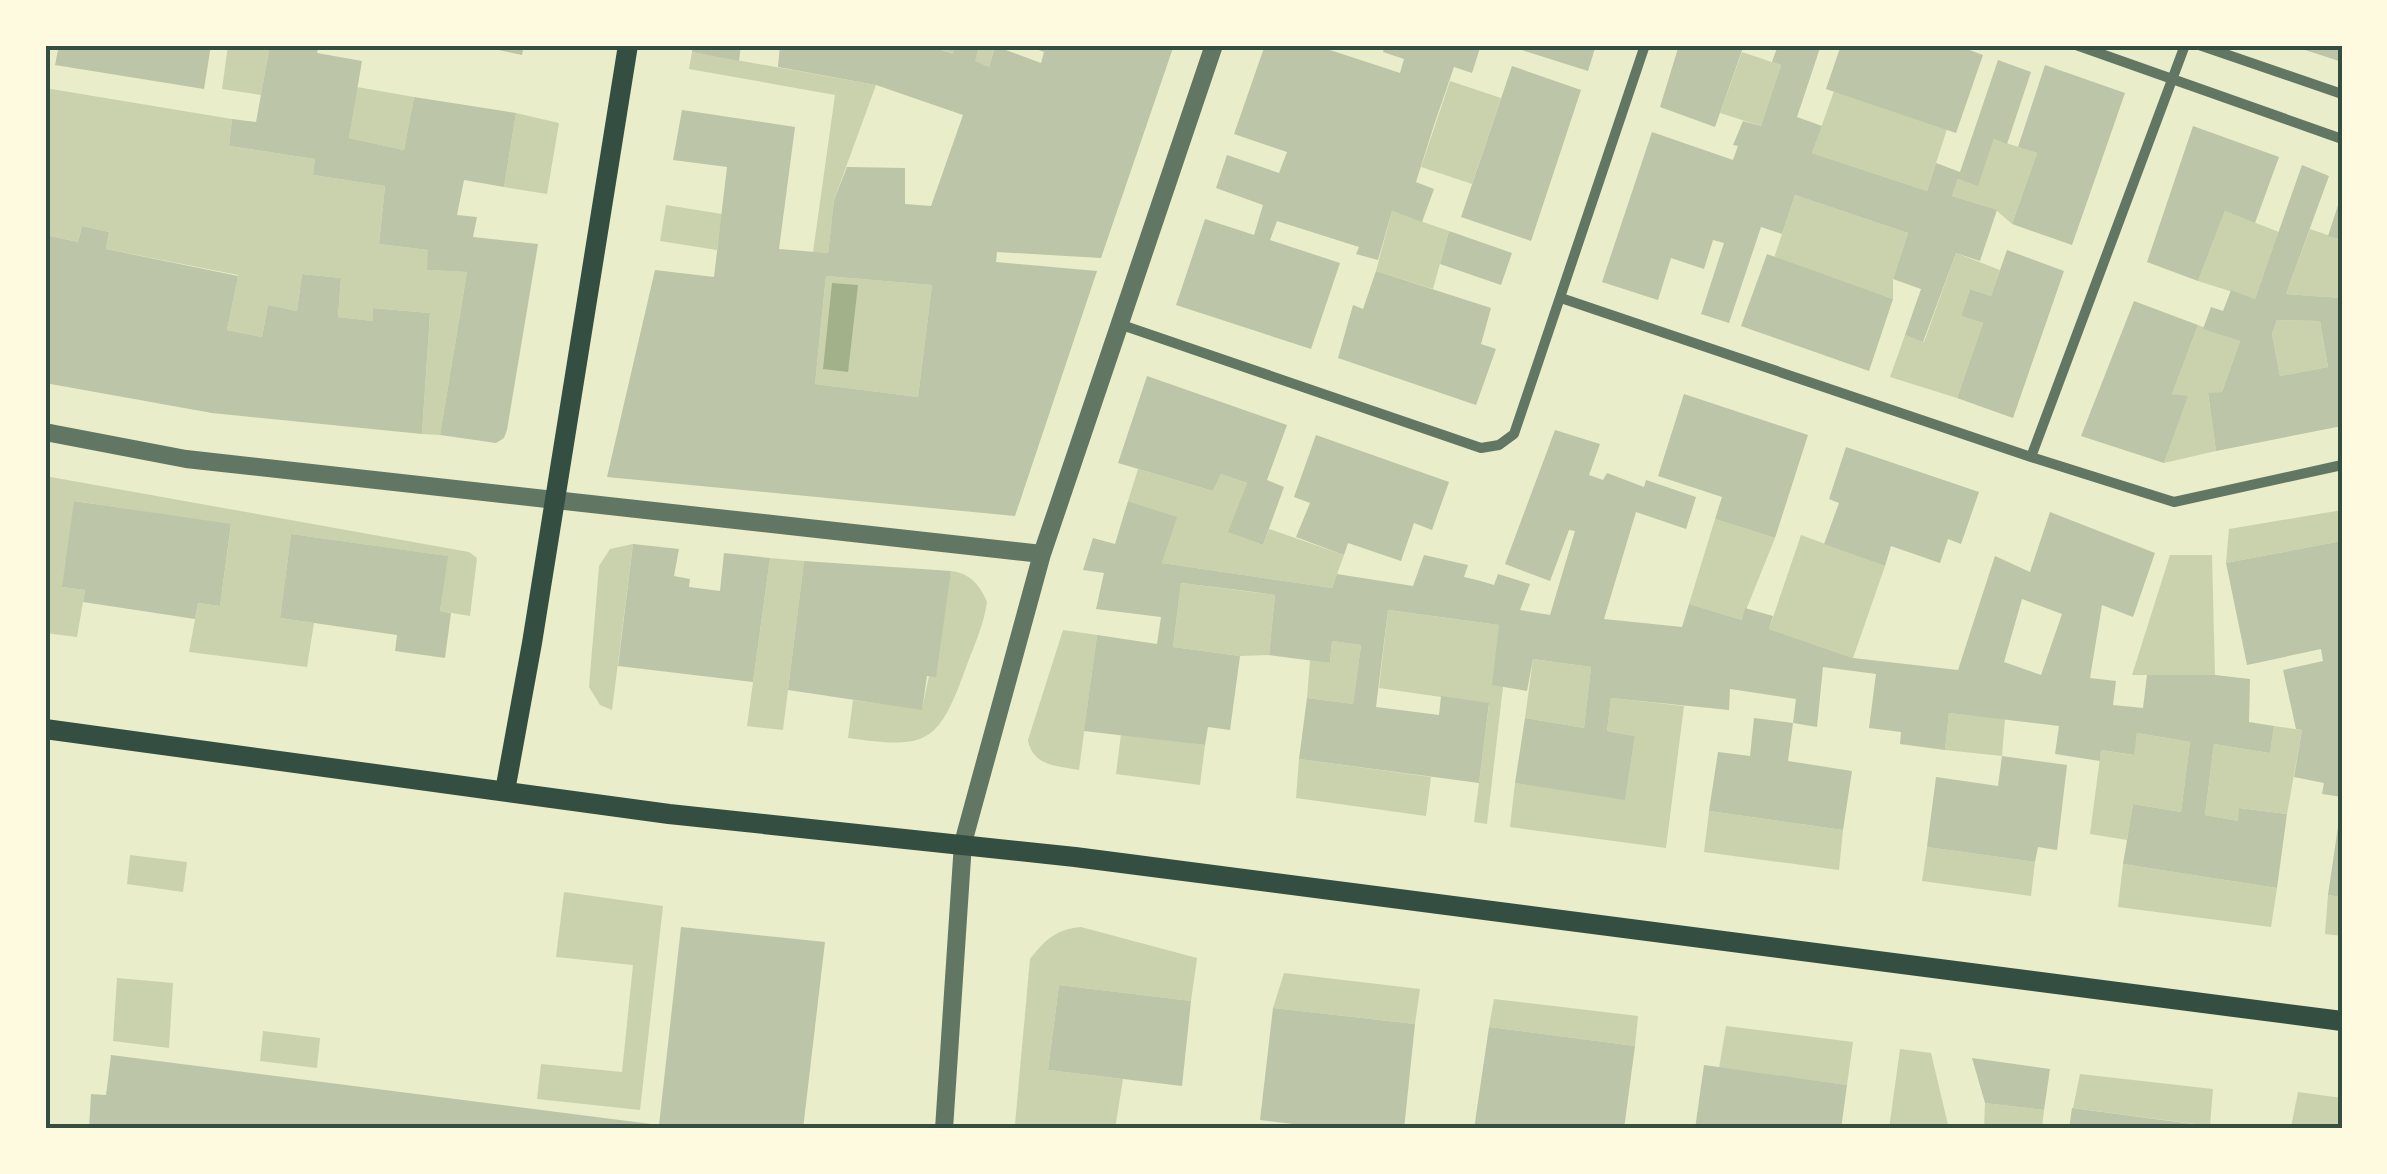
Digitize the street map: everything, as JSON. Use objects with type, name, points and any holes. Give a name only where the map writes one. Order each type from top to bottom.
[{"type":"main road","points":[[504,791],[628,45]]},
{"type":"main road","points":[[46,730],[669,814],[963,844],[2342,1020]]},
{"type":"street","points":[[944,1129],[963,844],[1042,554],[1214,45]]},
{"type":"street","points":[[1119,324],[1481,448],[1499,445],[1514,434],[1645,45]]},
{"type":"street","points":[[2076,45],[2342,138]]},
{"type":"street","points":[[2031,457],[2184,45]]},
{"type":"street","points":[[2199,45],[2342,94]]},
{"type":"street","points":[[1561,298],[2174,502],[2342,466]]},
{"type":"street","points":[[45,432],[186,459],[1042,554]]},
{"type":"street","points":[[45,740],[46,730]]},
{"type":"shaded area","points":[[228,45],[270,45],[261,95],[222,89]]},
{"type":"shaded area","points":[[928,45],[995,45],[989,67]]},
{"type":"shaded area","points":[[692,52],[876,85],[834,200],[828,253],[813,252],[835,95],[689,69]]},
{"type":"shaded area","points":[[1742,52],[1781,65],[1761,126],[1720,113]]},
{"type":"shaded area","points":[[1450,81],[1501,98],[1472,184],[1421,167]]},
{"type":"shaded area","points":[[357,87],[414,97],[404,150],[349,138]]},
{"type":"shaded area","points":[[45,88],[232,119],[229,146],[315,159],[313,175],[385,186],[379,244],[428,250],[428,270],[467,272],[440,435],[422,434],[430,313],[374,308],[373,321],[338,317],[341,278],[302,274],[297,311],[268,305],[262,337],[227,330],[238,275],[106,249],[109,232],[82,226],[78,242],[45,235]]},
{"type":"shaded area","points":[[1834,91],[1947,129],[1927,191],[1812,153]]},
{"type":"shaded area","points":[[516,113],[559,123],[547,194],[504,187]]},
{"type":"shaded area","points":[[1994,139],[2037,153],[2012,224],[1996,210],[1952,196],[1958,179],[1978,185]]},
{"type":"shaded area","points":[[1795,195],[1908,233],[1893,279],[1893,299],[1774,258]]},
{"type":"shaded area","points":[[666,205],[722,214],[717,250],[660,241]]},
{"type":"shaded area","points":[[1392,211],[1449,231],[1433,289],[1376,271]]},
{"type":"shaded area","points":[[2225,211],[2279,232],[2255,299],[2198,281]]},
{"type":"shaded area","points":[[2310,229],[2342,240],[2342,298],[2286,294]]},
{"type":"shaded area","points":[[1956,253],[2000,270],[1991,296],[1970,289],[1961,316],[1983,323],[1957,398],[1890,377],[1905,335],[1924,342]]},
{"type":"shaded area","points":[[826,276],[932,285],[918,397],[815,384]]},
{"type":"shaded area","points":[[832,283],[858,285],[848,372],[823,369]]},
{"type":"shaded area","points":[[2277,320],[2320,321],[2328,367],[2280,376],[2272,334]]},
{"type":"shaded area","points":[[2198,325],[2240,341],[2222,392],[2208,394],[2216,451],[2164,463],[2187,397],[2172,394]]},
{"type":"shaded area","points":[[1138,469],[1213,491],[1221,474],[1247,483],[1229,532],[1263,545],[1269,529],[1344,555],[1332,588],[1162,563],[1176,517],[1128,501]]},
{"type":"shaded area","points":[[45,476],[469,552],[477,558],[470,616],[440,611],[447,556],[291,534],[280,618],[314,623],[307,667],[189,652],[198,603],[220,606],[231,525],[75,501],[63,587],[85,590],[77,637],[45,633]]},
{"type":"shaded area","points":[[2342,510],[2342,541],[2226,563],[2229,529]]},
{"type":"shaded area","points":[[1715,519],[1775,538],[1742,620],[1689,604]]},
{"type":"shaded area","points":[[1801,535],[1885,566],[1853,658],[1769,629]]},
{"type":"shaded area","points":[[633,544],[612,710],[600,705],[589,687],[599,566],[610,549]]},
{"type":"shaded area","points":[[2170,555],[2212,555],[2215,675],[2132,675]]},
{"type":"shaded area","points":[[770,558],[804,561],[783,730],[747,726]]},
{"type":"shaded area","points":[[951,571],[974,581],[987,602],[978,636],[946,714],[926,736],[912,741],[848,738],[853,700],[922,709]]},
{"type":"shaded area","points":[[1181,583],[1275,595],[1269,655],[1240,656],[1173,647]]},
{"type":"shaded area","points":[[1388,610],[1499,625],[1503,687],[1487,824],[1474,822],[1489,704],[1379,688]]},
{"type":"shaded area","points":[[1063,630],[1097,635],[1079,770],[1040,760],[1028,740]]},
{"type":"shaded area","points":[[1332,641],[1361,645],[1353,704],[1307,698],[1310,660],[1330,663]]},
{"type":"shaded area","points":[[1533,659],[1591,667],[1584,728],[1525,718]]},
{"type":"shaded area","points":[[1611,698],[1684,706],[1666,848],[1510,827],[1515,783],[1625,799],[1635,736],[1607,731]]},
{"type":"shaded area","points":[[1949,713],[2005,719],[2002,756],[1945,750]]},
{"type":"shaded area","points":[[2274,726],[2302,730],[2287,814],[2240,808],[2238,821],[2205,815],[2214,744],[2270,753]]},
{"type":"shaded area","points":[[2137,733],[2190,742],[2181,812],[2133,804],[2127,840],[2090,834],[2101,750],[2133,755]]},
{"type":"shaded area","points":[[1121,734],[1205,745],[1200,785],[1116,774]]},
{"type":"shaded area","points":[[1299,759],[1431,777],[1426,816],[1296,798]]},
{"type":"shaded area","points":[[1709,811],[1843,830],[1839,870],[1704,852]]},
{"type":"shaded area","points":[[1927,847],[2035,862],[2031,896],[1922,881]]},
{"type":"shaded area","points":[[130,855],[187,862],[183,892],[127,884]]},
{"type":"shaded area","points":[[2123,864],[2277,888],[2271,927],[2118,907]]},
{"type":"shaded area","points":[[564,892],[663,906],[640,1110],[537,1099],[541,1064],[622,1072],[633,965],[556,957]]},
{"type":"shaded area","points":[[2328,895],[2342,897],[2342,936],[2325,934]]},
{"type":"shaded area","points":[[1081,927],[1197,958],[1191,1001],[1059,985],[1048,1070],[1123,1079],[1115,1129],[1015,1124],[1030,959],[1052,937]]},
{"type":"shaded area","points":[[1284,973],[1420,989],[1415,1024],[1273,1008]]},
{"type":"shaded area","points":[[117,978],[173,983],[169,1048],[113,1041]]},
{"type":"shaded area","points":[[1494,999],[1638,1016],[1635,1046],[1489,1027]]},
{"type":"shaded area","points":[[1726,1026],[1853,1042],[1847,1085],[1719,1068]]},
{"type":"shaded area","points":[[263,1031],[320,1038],[317,1068],[260,1061]]},
{"type":"shaded area","points":[[1900,1049],[1931,1053],[1949,1129],[1889,1129]]},
{"type":"shaded area","points":[[2080,1074],[2213,1089],[2210,1126],[2073,1108]]},
{"type":"shaded area","points":[[2298,1092],[2342,1098],[2342,1129],[2291,1127]]},
{"type":"shaded area","points":[[1985,1103],[2044,1110],[2042,1129],[1984,1129]]},
{"type":"building","points":[[59,45],[211,45],[204,89],[55,65]]},
{"type":"building","points":[[270,45],[319,45],[317,53],[362,61],[349,138],[404,150],[414,97],[516,113],[504,187],[464,180],[457,215],[477,217],[473,237],[538,244],[507,430],[496,443],[440,435],[467,272],[427,270],[428,250],[379,244],[385,186],[313,175],[315,159],[229,146],[232,119],[256,122]]},
{"type":"building","points":[[476,45],[524,45],[522,55]]},
{"type":"building","points":[[693,45],[741,45],[739,61],[692,52]]},
{"type":"building","points":[[780,45],[927,45],[953,54],[956,45],[968,45],[978,49],[975,61],[989,67],[995,46],[1041,63],[1044,52],[1025,45],[1174,45],[1101,258],[997,252],[996,262],[1097,271],[1015,516],[607,477],[655,270],[714,277],[727,167],[673,160],[682,110],[795,127],[779,249],[828,253],[834,200],[847,167],[905,168],[905,204],[931,206],[963,115],[876,85],[778,67]],"holes":[[[826,276],[932,285],[918,397],[815,384]]]},
{"type":"building","points":[[1265,45],[1322,45],[1400,73],[1404,59],[1383,52],[1385,45],[1481,45],[1472,73],[1454,67],[1434,125],[1416,182],[1434,189],[1422,222],[1392,211],[1378,260],[1356,254],[1359,247],[1277,221],[1270,240],[1340,263],[1311,349],[1176,305],[1205,219],[1254,235],[1263,205],[1216,188],[1227,155],[1279,173],[1287,152],[1234,134]]},
{"type":"building","points":[[1506,45],[1596,45],[1588,71]]},
{"type":"building","points":[[1679,45],[1744,45],[1715,127],[1660,107]]},
{"type":"building","points":[[1778,45],[1821,45],[1797,117],[1822,126],[1812,153],[1927,191],[1936,163],[1960,172],[1998,60],[2031,72],[2007,144],[1994,139],[1978,186],[1958,179],[1952,196],[1997,210],[1980,261],[1956,253],[1923,342],[1905,335],[1921,289],[1893,279],[1908,233],[1795,195],[1782,234],[1761,227],[1729,323],[1701,314],[1724,243],[1713,240],[1704,269],[1671,258],[1658,300],[1602,282],[1652,132],[1733,160],[1738,146],[1733,145],[1743,121],[1761,126],[1781,65],[1772,62]]},
{"type":"building","points":[[1841,45],[1956,45],[1983,55],[1956,133],[1826,89]]},
{"type":"building","points":[[2342,45],[2342,62],[2293,46]]},
{"type":"building","points":[[2045,65],[2125,93],[2072,245],[2012,224],[2037,153],[2018,147]]},
{"type":"building","points":[[1512,66],[1581,90],[1531,241],[1461,217]]},
{"type":"building","points":[[2193,126],[2279,157],[2255,223],[2225,211],[2198,281],[2147,262]]},
{"type":"building","points":[[2302,165],[2329,176],[2286,294],[2342,298],[2342,426],[2216,451],[2208,393],[2222,392],[2240,341],[2203,329],[2211,307],[2223,311],[2231,290],[2255,299]],"holes":[[[2277,320],[2320,321],[2328,367],[2280,376],[2272,334]]]},
{"type":"building","points":[[2342,196],[2342,240],[2328,236]]},
{"type":"building","points":[[82,226],[109,232],[106,249],[238,276],[227,330],[262,337],[268,305],[297,311],[302,274],[341,278],[338,317],[373,321],[373,308],[430,313],[422,434],[212,413],[45,383],[45,235],[78,242]]},
{"type":"building","points":[[1449,231],[1512,253],[1501,285],[1440,264]]},
{"type":"building","points":[[2007,250],[2064,271],[2013,418],[1957,398],[1983,323],[1961,316],[1970,289],[1991,296]]},
{"type":"building","points":[[1767,254],[1893,299],[1869,371],[1741,326]]},
{"type":"building","points":[[1376,271],[1491,308],[1481,344],[1496,349],[1476,405],[1338,358],[1353,305],[1363,309]]},
{"type":"building","points":[[2134,301],[2198,325],[2172,394],[2188,396],[2164,463],[2081,436]]},
{"type":"building","points":[[1147,376],[1287,425],[1267,480],[1284,487],[1263,545],[1228,532],[1247,483],[1221,474],[1213,491],[1118,463]]},
{"type":"building","points":[[1684,394],[1808,435],[1775,538],[1715,519],[1722,497],[1658,476]]},
{"type":"building","points":[[1555,430],[1600,444],[1589,475],[1603,480],[1607,473],[1644,487],[1646,480],[1696,497],[1686,529],[1636,512],[1604,619],[1682,627],[1689,604],[1742,620],[1745,608],[1773,616],[1769,629],[1853,658],[1958,670],[1995,556],[2030,572],[2050,512],[2155,553],[2133,617],[2102,605],[2090,678],[2116,681],[2113,705],[2143,708],[2147,675],[2250,679],[2249,722],[2274,726],[2270,753],[2214,744],[2205,815],[2238,821],[2239,808],[2287,814],[2277,888],[2123,864],[2133,804],[2181,812],[2190,742],[2137,733],[2134,755],[2101,750],[2100,761],[2055,754],[2059,726],[1949,713],[1945,750],[1900,744],[1901,732],[1869,728],[1876,674],[1823,667],[1817,727],[1793,723],[1796,699],[1730,689],[1729,710],[1611,698],[1607,731],[1635,736],[1625,800],[1515,783],[1525,718],[1584,728],[1591,667],[1533,659],[1527,691],[1492,685],[1499,625],[1388,610],[1376,707],[1439,715],[1441,696],[1489,703],[1479,783],[1299,759],[1307,698],[1353,704],[1361,645],[1332,641],[1330,663],[1269,655],[1275,595],[1247,591],[1181,583],[1173,647],[1240,656],[1230,730],[1208,727],[1205,745],[1084,731],[1097,635],[1157,644],[1161,617],[1096,609],[1104,573],[1083,570],[1093,538],[1115,544],[1128,501],[1177,517],[1162,563],[1332,588],[1337,574],[1413,586],[1424,555],[1468,565],[1464,577],[1494,585],[1498,574],[1530,584],[1520,610],[1550,615],[1575,531],[1569,530],[1550,581],[1505,564]],"holes":[[[2022,599],[2062,614],[2041,675],[2004,662]]]},
{"type":"building","points":[[1316,435],[1449,482],[1432,530],[1414,523],[1401,561],[1348,543],[1344,555],[1296,537],[1310,503],[1294,497]]},
{"type":"building","points":[[1846,447],[1979,492],[1961,544],[1948,539],[1940,563],[1891,546],[1885,566],[1824,544],[1839,503],[1829,499]]},
{"type":"building","points":[[74,501],[231,524],[220,606],[198,603],[195,619],[83,602],[85,590],[62,587]]},
{"type":"building","points":[[291,534],[448,556],[440,611],[451,613],[445,658],[395,651],[397,635],[280,618]]},
{"type":"building","points":[[2342,541],[2342,797],[2322,794],[2324,783],[2294,777],[2302,730],[2296,729],[2283,670],[2323,661],[2321,649],[2247,665],[2226,563]]},
{"type":"building","points":[[633,544],[679,549],[674,576],[690,579],[689,587],[720,591],[724,553],[770,558],[753,682],[618,666]]},
{"type":"building","points":[[804,561],[951,571],[936,677],[927,676],[922,710],[788,690]]},
{"type":"building","points":[[1754,718],[1793,723],[1788,761],[1852,771],[1843,830],[1709,811],[1718,752],[1750,756]]},
{"type":"building","points":[[2002,756],[2067,765],[2057,850],[2038,847],[2035,862],[1927,847],[1936,777],[1998,786]]},
{"type":"building","points":[[2342,813],[2342,897],[2328,895]]},
{"type":"building","points":[[681,927],[825,942],[803,1129],[89,1129],[91,1094],[106,1095],[111,1055],[659,1125]]},
{"type":"building","points":[[1059,985],[1191,1001],[1182,1086],[1048,1070]]},
{"type":"building","points":[[1273,1008],[1415,1024],[1404,1129],[1336,1129],[1260,1120]]},
{"type":"building","points":[[1489,1027],[1635,1046],[1624,1129],[1474,1129]]},
{"type":"building","points":[[1972,1058],[2050,1069],[2044,1110],[1985,1103]]},
{"type":"building","points":[[1704,1065],[1847,1085],[1841,1129],[1695,1129]]},
{"type":"building","points":[[2072,1108],[2215,1127],[2215,1129],[2069,1129]]}]
